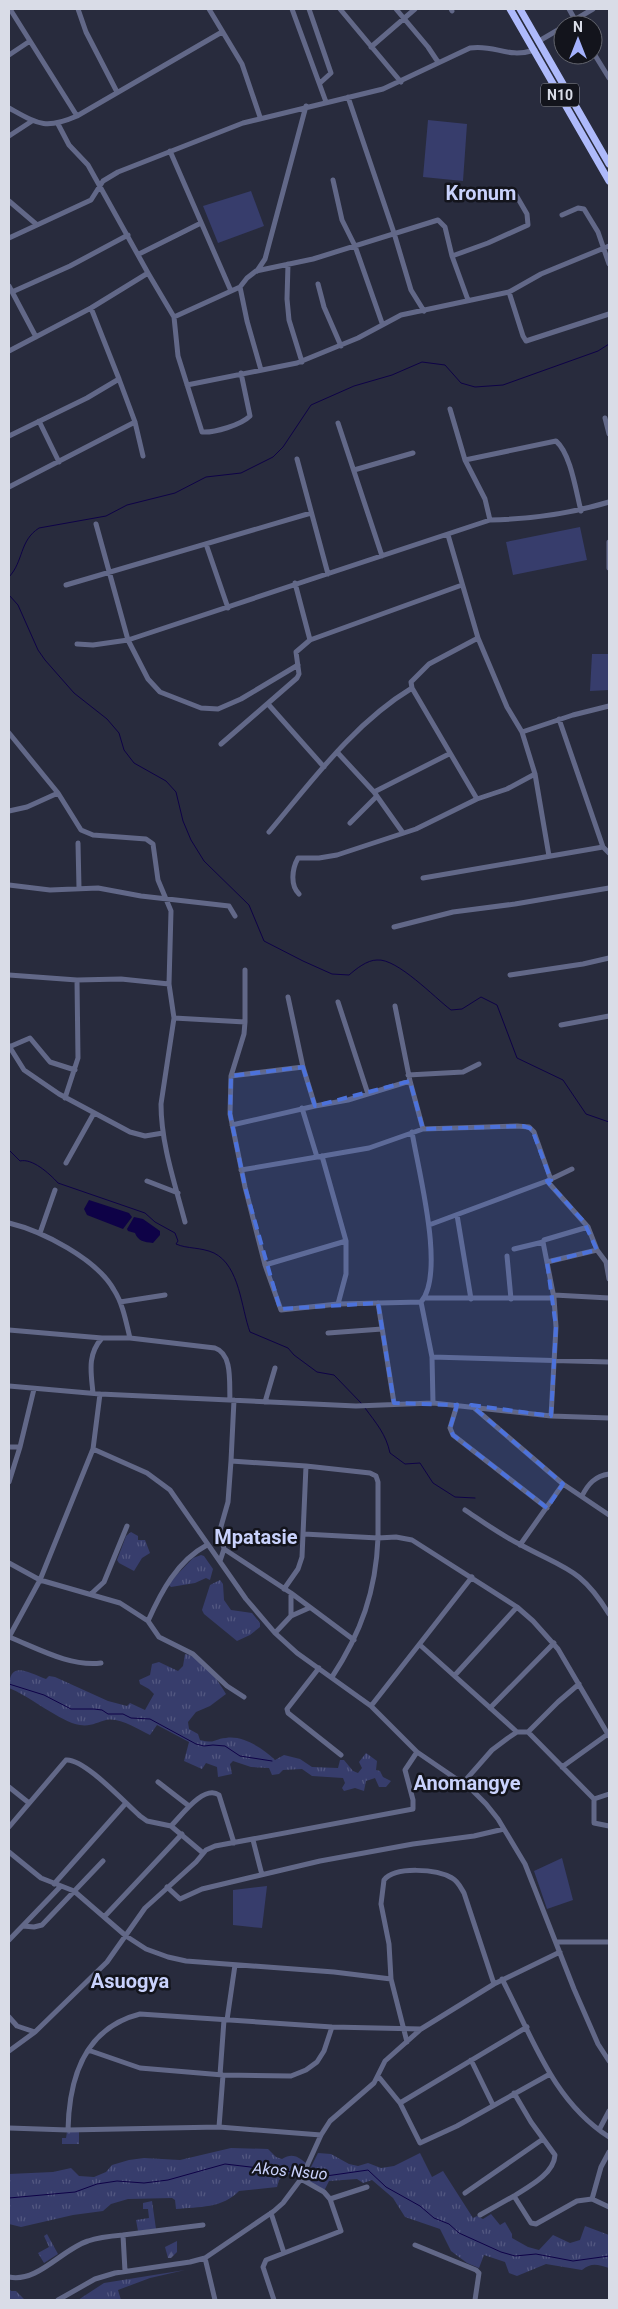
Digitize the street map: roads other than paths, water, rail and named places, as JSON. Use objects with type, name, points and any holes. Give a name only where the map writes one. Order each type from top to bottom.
[{"type":"highway","name":"N10","points":[[510,9],[535,49],[609,181]]},
{"type":"highway","name":"N10","points":[[520,9],[609,164]]},
{"type":"street","points":[[10,9],[77,116]]},
{"type":"street","points":[[78,9],[86,32],[117,92]]},
{"type":"street","points":[[209,9],[242,64],[260,117]]},
{"type":"street","points":[[292,9],[326,102]]},
{"type":"street","points":[[309,9],[331,73],[320,83]]},
{"type":"street","points":[[340,9],[401,82]]},
{"type":"street","points":[[396,9],[428,46],[438,62]]},
{"type":"street","points":[[370,47],[414,9]]},
{"type":"street","points":[[9,108],[32,120],[48,125],[58,124],[77,116],[222,32]]},
{"type":"street","points":[[539,41],[553,33]]},
{"type":"street","points":[[9,55],[30,41]]},
{"type":"street","points":[[9,238],[36,224],[87,203],[95,196],[100,185],[118,172],[260,117],[348,97],[401,82],[438,62],[470,48],[481,47],[513,54],[535,49]]},
{"type":"street","points":[[601,65],[609,78]]},
{"type":"street","points":[[348,97],[394,233],[411,290],[424,311]]},
{"type":"street","points":[[256,272],[265,259],[306,106]]},
{"type":"street","points":[[9,136],[32,120]]},
{"type":"street","points":[[58,124],[69,145],[88,164],[174,317],[178,356],[200,430],[206,433],[244,421],[250,416],[242,373]]},
{"type":"street","points":[[170,152],[231,291]]},
{"type":"street","points":[[333,180],[340,211],[355,246],[382,323]]},
{"type":"street","points":[[452,256],[504,237],[528,225],[527,214],[516,195]]},
{"type":"street","points":[[9,201],[36,224]]},
{"type":"street","points":[[562,215],[578,208],[584,208],[607,247],[609,264]]},
{"type":"street","points":[[174,317],[240,287],[247,278],[256,272],[313,259],[438,220],[445,227],[452,256],[468,300]]},
{"type":"street","points":[[138,254],[201,223]]},
{"type":"street","points":[[12,292],[70,266],[128,235]]},
{"type":"street","points":[[187,385],[302,362],[341,346],[382,323],[401,315],[509,292],[541,274],[607,247]]},
{"type":"street","points":[[265,259],[270,268]]},
{"type":"street","points":[[288,264],[287,299],[289,320],[302,362]]},
{"type":"street","points":[[9,351],[91,308],[148,273]]},
{"type":"street","points":[[318,284],[324,307],[341,346]]},
{"type":"street","points":[[9,286],[36,337]]},
{"type":"street","points":[[240,287],[247,321],[261,370]]},
{"type":"street","points":[[509,292],[526,340],[609,314]]},
{"type":"street","points":[[91,308],[135,422],[143,456]]},
{"type":"street","points":[[9,436],[87,398],[119,379]]},
{"type":"street","points":[[450,409],[465,460],[485,499],[490,520]]},
{"type":"street","points":[[605,418],[609,434]]},
{"type":"street","points":[[39,421],[59,462]]},
{"type":"street","points":[[9,487],[135,422]]},
{"type":"street","points":[[338,423],[382,556]]},
{"type":"street","points":[[465,460],[556,441],[562,446],[567,457],[582,511]]},
{"type":"street","points":[[354,470],[413,453]]},
{"type":"street","points":[[297,459],[328,574]]},
{"type":"street","points":[[77,644],[93,645],[128,640],[295,584],[448,536],[490,520],[540,518],[582,511],[609,502]]},
{"type":"street","points":[[66,585],[311,513]]},
{"type":"street","points":[[96,524],[108,574],[128,640],[148,679],[160,692],[208,709],[218,709],[230,705],[298,665]]},
{"type":"street","points":[[448,536],[478,638],[507,707],[522,732],[535,774],[550,856]]},
{"type":"street","points":[[609,542],[609,568]]},
{"type":"street","points":[[206,544],[228,608]]},
{"type":"street","points":[[295,584],[310,640]]},
{"type":"street","points":[[221,744],[297,678],[299,674],[296,652],[310,640],[462,585]]},
{"type":"street","points":[[477,799],[449,754],[412,688],[411,682],[413,677],[429,664],[478,638]]},
{"type":"street","points":[[269,832],[337,752],[392,700],[412,688]]},
{"type":"street","points":[[268,704],[324,767]]},
{"type":"street","points":[[522,732],[559,719],[609,706]]},
{"type":"street","points":[[559,719],[603,847],[609,853]]},
{"type":"street","points":[[9,735],[58,793],[77,826],[86,833],[151,841],[154,847],[158,880],[168,900],[172,924],[169,984],[174,1018],[161,1104],[163,1132],[185,1222]]},
{"type":"street","points":[[337,752],[376,794],[403,833]]},
{"type":"street","points":[[350,823],[376,794],[449,754]]},
{"type":"street","points":[[299,894],[294,890],[293,884],[294,870],[298,858],[319,858],[337,855],[426,825],[477,799],[507,789],[535,774]]},
{"type":"street","points":[[9,811],[28,807],[58,793]]},
{"type":"street","points":[[78,843],[78,888]]},
{"type":"street","points":[[423,878],[603,847]]},
{"type":"street","points":[[9,885],[50,890],[98,888],[168,900],[225,905],[231,908],[235,916]]},
{"type":"street","points":[[394,927],[453,912],[515,904],[609,888]]},
{"type":"street","points":[[510,975],[583,964],[609,958]]},
{"type":"street","points":[[246,970],[244,1034],[231,1076],[229,1105],[241,1170],[265,1265],[281,1310],[338,1304],[471,1298],[511,1299],[554,1296],[609,1298]]},
{"type":"street","points":[[9,975],[77,980],[120,979],[169,984]]},
{"type":"street","points":[[65,1098],[75,1070],[79,1041],[77,980]]},
{"type":"street","points":[[288,997],[303,1067],[315,1106]]},
{"type":"street","points":[[338,1002],[368,1094]]},
{"type":"street","points":[[395,1006],[408,1075],[422,1129]]},
{"type":"street","points":[[561,1025],[609,1016]]},
{"type":"street","points":[[174,1018],[245,1022]]},
{"type":"street","points":[[75,1070],[50,1062],[30,1038],[9,1047],[24,1070],[65,1098],[140,1135],[163,1132]]},
{"type":"street","points":[[408,1075],[463,1072],[479,1064]]},
{"type":"street","points":[[231,1076],[303,1067]]},
{"type":"street","points":[[232,1125],[368,1094],[410,1081]]},
{"type":"street","points":[[302,1108],[320,1157],[346,1241],[346,1274],[338,1304]]},
{"type":"street","points":[[66,1163],[94,1113]]},
{"type":"street","points":[[241,1170],[369,1148],[422,1129],[529,1127],[534,1132],[549,1180],[588,1227],[597,1250],[606,1262],[609,1279]]},
{"type":"street","points":[[412,1132],[429,1225],[431,1266],[428,1287],[422,1300],[432,1356],[433,1403]]},
{"type":"street","points":[[429,1225],[549,1180],[572,1169]]},
{"type":"street","points":[[147,1181],[178,1193]]},
{"type":"street","points":[[40,1233],[55,1190]]},
{"type":"street","points":[[457,1215],[471,1298]]},
{"type":"street","points":[[9,1223],[40,1233],[98,1270],[114,1289],[120,1302],[130,1338]]},
{"type":"street","points":[[514,1249],[543,1242],[544,1240],[588,1227]]},
{"type":"street","points":[[265,1265],[346,1241]]},
{"type":"street","points":[[543,1242],[554,1296],[556,1327],[551,1416]]},
{"type":"street","points":[[547,1262],[597,1250]]},
{"type":"street","points":[[506,1256],[511,1299]]},
{"type":"street","points":[[120,1302],[165,1295]]},
{"type":"street","points":[[378,1303],[394,1403]]},
{"type":"street","points":[[328,1333],[382,1328]]},
{"type":"street","points":[[9,1330],[102,1338],[130,1338],[215,1348],[222,1351],[227,1358],[232,1400],[228,1502],[220,1530],[224,1549],[220,1561]]},
{"type":"street","points":[[100,1663],[90,1664],[73,1661],[9,1637],[40,1580],[94,1450],[97,1394],[91,1357],[93,1349],[102,1338]]},
{"type":"street","points":[[432,1356],[553,1362],[609,1362]]},
{"type":"street","points":[[265,1402],[275,1368]]},
{"type":"street","points":[[9,1386],[97,1394],[356,1406],[394,1403],[433,1403],[551,1416],[609,1418]]},
{"type":"street","points":[[9,1482],[20,1447],[34,1389]]},
{"type":"street","points":[[457,1405],[450,1428],[453,1435],[547,1508]]},
{"type":"street","points":[[472,1406],[563,1484],[609,1515]]},
{"type":"street","points":[[9,1447],[20,1447]]},
{"type":"street","points":[[94,1450],[132,1466],[160,1481],[170,1490],[246,1599],[275,1634],[371,1706],[417,1752],[463,1783],[486,1804],[504,1828],[525,1864],[598,2044],[609,2061]]},
{"type":"street","points":[[231,1461],[306,1466],[370,1473],[376,1476],[378,1482],[378,1538],[373,1589],[354,1640],[332,1677]]},
{"type":"street","points":[[284,1589],[301,1563],[304,1534],[306,1466]]},
{"type":"street","points":[[582,1496],[592,1481],[609,1474]]},
{"type":"street","points":[[520,1545],[563,1484]]},
{"type":"street","points":[[465,1510],[520,1545],[574,1572],[592,1588],[609,1614]]},
{"type":"street","points":[[91,1594],[104,1582],[127,1526]]},
{"type":"street","points":[[304,1534],[378,1538],[396,1537],[412,1540],[517,1607],[554,1642],[609,1735],[562,1767]]},
{"type":"street","points":[[148,1622],[168,1582],[191,1555],[207,1545]]},
{"type":"street","points":[[224,1549],[291,1593],[354,1640]]},
{"type":"street","points":[[9,1563],[40,1580],[120,1603],[148,1622],[159,1638],[193,1654],[227,1686],[244,1697]]},
{"type":"street","points":[[371,1706],[472,1577]]},
{"type":"street","points":[[291,1593],[291,1616]]},
{"type":"street","points":[[455,1675],[517,1607]]},
{"type":"street","points":[[275,1634],[291,1616],[309,1608]]},
{"type":"street","points":[[490,1708],[554,1642]]},
{"type":"street","points":[[420,1645],[517,1732]]},
{"type":"street","points":[[319,1668],[286,1708],[288,1713],[341,1755]]},
{"type":"street","points":[[463,1783],[492,1750],[517,1732],[528,1732],[579,1684]]},
{"type":"street","points":[[528,1732],[594,1799],[594,1823],[609,1826]]},
{"type":"street","points":[[9,2052],[35,2032],[107,1962],[145,1908],[203,1854],[215,1846],[413,1809],[413,1800],[405,1770],[417,1752]]},
{"type":"street","points":[[9,1827],[68,1759],[82,1766],[147,1821],[171,1826],[203,1854]]},
{"type":"street","points":[[158,1782],[189,1806]]},
{"type":"street","points":[[9,1787],[29,1803]]},
{"type":"street","points":[[171,1826],[189,1806],[211,1792],[218,1796],[234,1843]]},
{"type":"street","points":[[594,1799],[609,1794]]},
{"type":"street","points":[[9,1940],[23,1926],[126,1803]]},
{"type":"street","points":[[166,1887],[180,1899],[202,1889],[320,1861],[413,1844],[474,1836],[504,1828]]},
{"type":"street","points":[[104,1917],[182,1834]]},
{"type":"street","points":[[253,1840],[262,1875]]},
{"type":"street","points":[[9,1852],[41,1878],[74,1891],[126,1936],[146,1949],[168,1957],[234,1965],[334,1972],[392,1979]]},
{"type":"street","points":[[23,1926],[34,1927],[42,1925],[103,1861]]},
{"type":"street","points":[[407,2042],[392,1979],[389,1944],[381,1904],[384,1880],[391,1874],[416,1871],[451,1877],[459,1884],[464,1893],[494,1984]]},
{"type":"street","points":[[556,1942],[609,1942]]},
{"type":"street","points":[[58,2300],[94,2279],[125,2271],[190,2262],[205,2258],[271,2213],[283,2203],[302,2178],[321,2135],[330,2121],[367,2090],[378,2076],[385,2061],[421,2029],[502,1979],[560,1952]]},
{"type":"street","points":[[219,2127],[226,2020],[234,1965]]},
{"type":"street","points":[[502,1979],[550,2074],[568,2101],[609,2137]]},
{"type":"street","points":[[68,2130],[68,2111],[74,2077],[80,2061],[103,2032],[124,2018],[140,2014],[332,2027],[421,2029]]},
{"type":"street","points":[[9,2017],[17,2026],[35,2032]]},
{"type":"street","points":[[400,2103],[527,2026]]},
{"type":"street","points":[[88,2050],[140,2068],[222,2075],[291,2076],[306,2070],[317,2062],[324,2051],[332,2027]]},
{"type":"street","points":[[471,2060],[493,2105]]},
{"type":"street","points":[[378,2076],[400,2103],[420,2143],[457,2126],[550,2074]]},
{"type":"street","points":[[480,2216],[534,2183],[548,2171],[554,2161],[555,2155],[514,2093]]},
{"type":"street","points":[[599,2130],[609,2111]]},
{"type":"street","points":[[9,2128],[68,2130],[219,2127],[321,2135]]},
{"type":"street","points":[[465,2193],[544,2139]]},
{"type":"street","points":[[592,2199],[601,2166],[609,2152]]},
{"type":"street","points":[[274,2300],[264,2264],[266,2260],[341,2231],[330,2198],[302,2178]]},
{"type":"street","points":[[330,2198],[367,2187]]},
{"type":"street","points":[[514,2196],[533,2225],[577,2201],[592,2199],[609,2207]]},
{"type":"street","points":[[271,2213],[284,2253]]},
{"type":"street","points":[[9,2277],[16,2278],[31,2274],[74,2247],[89,2240],[203,2225]]},
{"type":"street","points":[[123,2235],[125,2271]]},
{"type":"street","points":[[415,2245],[476,2270],[479,2273],[475,2300]]},
{"type":"street","points":[[205,2258],[215,2300]]},
{"type":"waterway","points":[[9,577],[14,571],[28,539],[39,528],[106,516],[127,505],[175,493],[206,477],[241,473],[273,457],[283,447],[311,405],[354,386],[392,375],[422,362],[445,365],[461,383],[475,387],[503,385],[598,351],[609,344]]},
{"type":"waterway","points":[[9,595],[18,605],[38,650],[45,660],[74,693],[107,719],[119,733],[124,750],[134,763],[166,781],[176,792],[183,821],[191,840],[204,861],[249,905],[264,941],[332,974],[349,975],[366,963],[377,960],[385,961],[395,965],[416,980],[451,1010],[462,1009],[481,997],[497,1005],[517,1058],[563,1080],[586,1114],[609,1122]]},
{"type":"waterway","points":[[9,1150],[20,1161],[30,1162],[40,1167],[58,1183],[145,1213],[155,1222],[175,1233],[178,1241],[176,1244],[209,1251],[223,1259],[234,1277],[250,1332],[288,1348],[294,1355],[317,1372],[334,1375],[362,1404]]},
{"type":"waterway","points":[[365,1408],[383,1434],[390,1453],[405,1464],[420,1463],[433,1483],[455,1497],[475,1498]]},
{"type":"waterway","points":[[9,1684],[44,1695],[71,1709],[102,1710],[108,1714],[123,1714],[131,1718],[150,1719],[196,1744],[225,1746],[240,1756],[272,1761]]},
{"type":"waterway","name":"Akos Nsuo","points":[[9,2198],[75,2192],[97,2184],[117,2181],[144,2183],[168,2180],[225,2164],[301,2173]]},
{"type":"waterway","name":"Akos Nsuo","points":[[305,2173],[319,2177],[368,2170],[386,2187],[420,2206],[434,2218],[449,2224],[459,2233],[501,2252],[515,2256],[536,2254],[573,2261],[609,2256]]},
{"type":"district","name":"Kronum","points":[[481,193]]},
{"type":"district","name":"Mpatasie","points":[[256,1537]]},
{"type":"district","name":"Anomangye","points":[[467,1783]]},
{"type":"district","name":"Asuogya","points":[[130,1981]]}]
